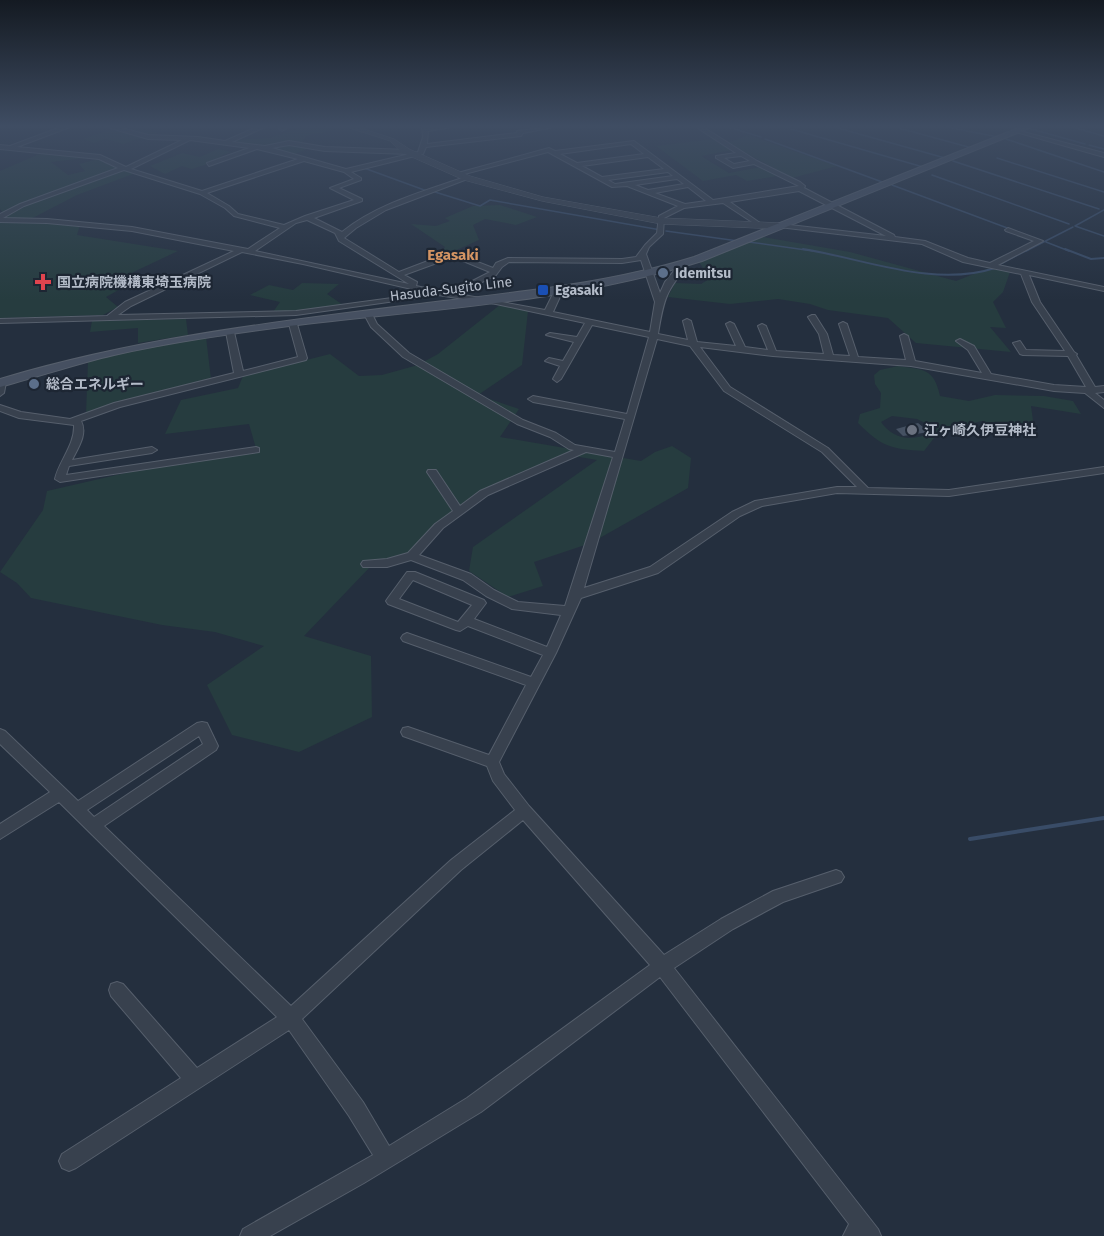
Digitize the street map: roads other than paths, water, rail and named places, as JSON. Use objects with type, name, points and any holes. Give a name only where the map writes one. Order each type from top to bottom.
[{"type":"main road","name":"Hasuda-Sugito Line","points":[[1,386],[121,350],[230,332],[559,290],[649,273],[685,263],[885,185]]},
{"type":"street","points":[[0,219],[22,206],[81,185]]},
{"type":"street","points":[[175,185],[202,193],[227,207],[236,215],[283,227]]},
{"type":"street","points":[[202,193],[227,185]]},
{"type":"street","points":[[109,318],[128,304],[244,251],[283,227],[360,200],[333,188],[343,185]]},
{"type":"street","points":[[340,237],[354,224],[373,214],[450,185]]},
{"type":"street","points":[[491,185],[542,199],[661,221],[758,224],[923,242],[957,257],[990,266],[1104,289]]},
{"type":"street","points":[[612,185],[628,185],[685,206]]},
{"type":"street","points":[[647,192],[689,185],[712,202]]},
{"type":"street","points":[[800,185],[802,186],[800,189]]},
{"type":"street","points":[[0,321],[304,312],[446,294],[494,271],[508,260],[622,261],[643,255],[648,246],[660,236],[664,213],[685,206],[800,189],[896,238]]},
{"type":"street","points":[[665,199],[700,193]]},
{"type":"street","points":[[724,201],[758,224]]},
{"type":"street","points":[[347,204],[373,214]]},
{"type":"street","points":[[307,217],[338,232],[341,240],[400,274],[419,288]]},
{"type":"street","points":[[0,219],[92,224],[244,251],[693,344],[773,354],[911,363],[987,374],[1034,385],[1088,391],[1104,389]]},
{"type":"street","points":[[990,266],[1040,241],[1008,230]]},
{"type":"street","points":[[643,255],[659,302]]},
{"type":"street","points":[[400,274],[444,258],[457,256],[494,271]]},
{"type":"street","points":[[685,263],[668,284],[659,302],[654,336],[576,595],[550,653],[492,762],[498,777],[524,811],[662,966],[862,1232]]},
{"type":"street","points":[[1024,273],[1032,292],[1091,387],[1088,391]]},
{"type":"street","points":[[548,313],[559,290]]},
{"type":"street","points":[[368,314],[374,325],[405,355],[520,422],[583,450],[618,455]]},
{"type":"street","points":[[812,317],[823,334],[829,357]]},
{"type":"street","points":[[687,321],[693,344],[727,389],[825,450],[864,489]]},
{"type":"street","points":[[558,379],[590,322]]},
{"type":"street","points":[[0,408],[19,415],[74,420],[117,405],[303,358],[293,324]]},
{"type":"street","points":[[730,324],[742,350]]},
{"type":"street","points":[[843,324],[855,359]]},
{"type":"street","points":[[762,326],[773,354]]},
{"type":"street","points":[[230,332],[239,374]]},
{"type":"street","points":[[550,335],[579,340]]},
{"type":"street","points":[[904,336],[911,363]]},
{"type":"street","points":[[960,341],[971,348],[987,374]]},
{"type":"street","points":[[1017,342],[1023,352],[1072,354]]},
{"type":"street","points":[[549,361],[566,363]]},
{"type":"street","points":[[1088,391],[1104,405]]},
{"type":"street","points":[[533,399],[629,417]]},
{"type":"street","points":[[74,420],[78,423],[80,437],[63,464],[60,479],[256,450]]},
{"type":"street","points":[[63,464],[152,450]]},
{"type":"street","points":[[367,564],[387,563],[412,555],[435,530],[489,490],[583,450]]},
{"type":"street","points":[[576,595],[654,570],[736,514],[759,503],[809,493],[864,489],[949,492],[979,490],[1104,470]]},
{"type":"street","points":[[432,472],[458,512]]},
{"type":"street","points":[[412,555],[467,577],[489,593],[516,606],[569,612]]},
{"type":"street","points":[[411,575],[480,603],[466,621],[460,627],[392,602],[411,575]]},
{"type":"street","points":[[466,621],[550,653]]},
{"type":"street","points":[[407,638],[534,683]]},
{"type":"street","points":[[76,810],[202,727],[211,746],[92,826]]},
{"type":"street","points":[[408,732],[492,762]]},
{"type":"street","points":[[0,735],[291,1018],[356,1110],[386,1158]]},
{"type":"street","points":[[0,832],[59,794]]},
{"type":"street","points":[[69,1161],[291,1018],[456,865],[524,811]]},
{"type":"street","points":[[250,1236],[474,1105],[662,966],[727,924],[779,896],[836,877]]},
{"type":"street","points":[[117,990],[195,1080]]},
{"type":"waterway","points":[[410,185],[427,191]]},
{"type":"waterway","points":[[892,185],[1010,229]]},
{"type":"waterway","points":[[959,185],[1069,224]]},
{"type":"waterway","points":[[1025,185],[1099,209]]},
{"type":"waterway","points":[[1081,185],[1104,192]]},
{"type":"waterway","points":[[435,192],[480,206],[490,200],[661,230]]},
{"type":"waterway","points":[[1104,210],[1075,226],[1104,236]]},
{"type":"waterway","points":[[1026,251],[1073,227]]},
{"type":"waterway","points":[[666,231],[738,241]]},
{"type":"waterway","points":[[749,242],[812,251]]},
{"type":"waterway","points":[[1046,242],[1069,251]]},
{"type":"waterway","points":[[803,249],[812,251]]},
{"type":"waterway","points":[[998,265],[1029,249]]},
{"type":"waterway","points":[[1065,249],[1091,259],[1104,258]]},
{"type":"waterway","points":[[812,251],[899,270],[924,273],[948,275],[995,268]]},
{"type":"waterway","points":[[970,839],[1104,818]]},
{"type":"place","name":"Idemitsu","points":[[663,273]]},
{"type":"place","name":"国立病院機構東埼玉病院","points":[[43,282]]},
{"type":"place","name":"Egasaki","points":[[543,290]]},
{"type":"place","name":"総合エネルギー","points":[[34,384]]},
{"type":"place","name":"江ヶ崎久伊豆神社","points":[[912,430]]},
{"type":"district","name":"Egasaki","points":[[453,255]]}]
